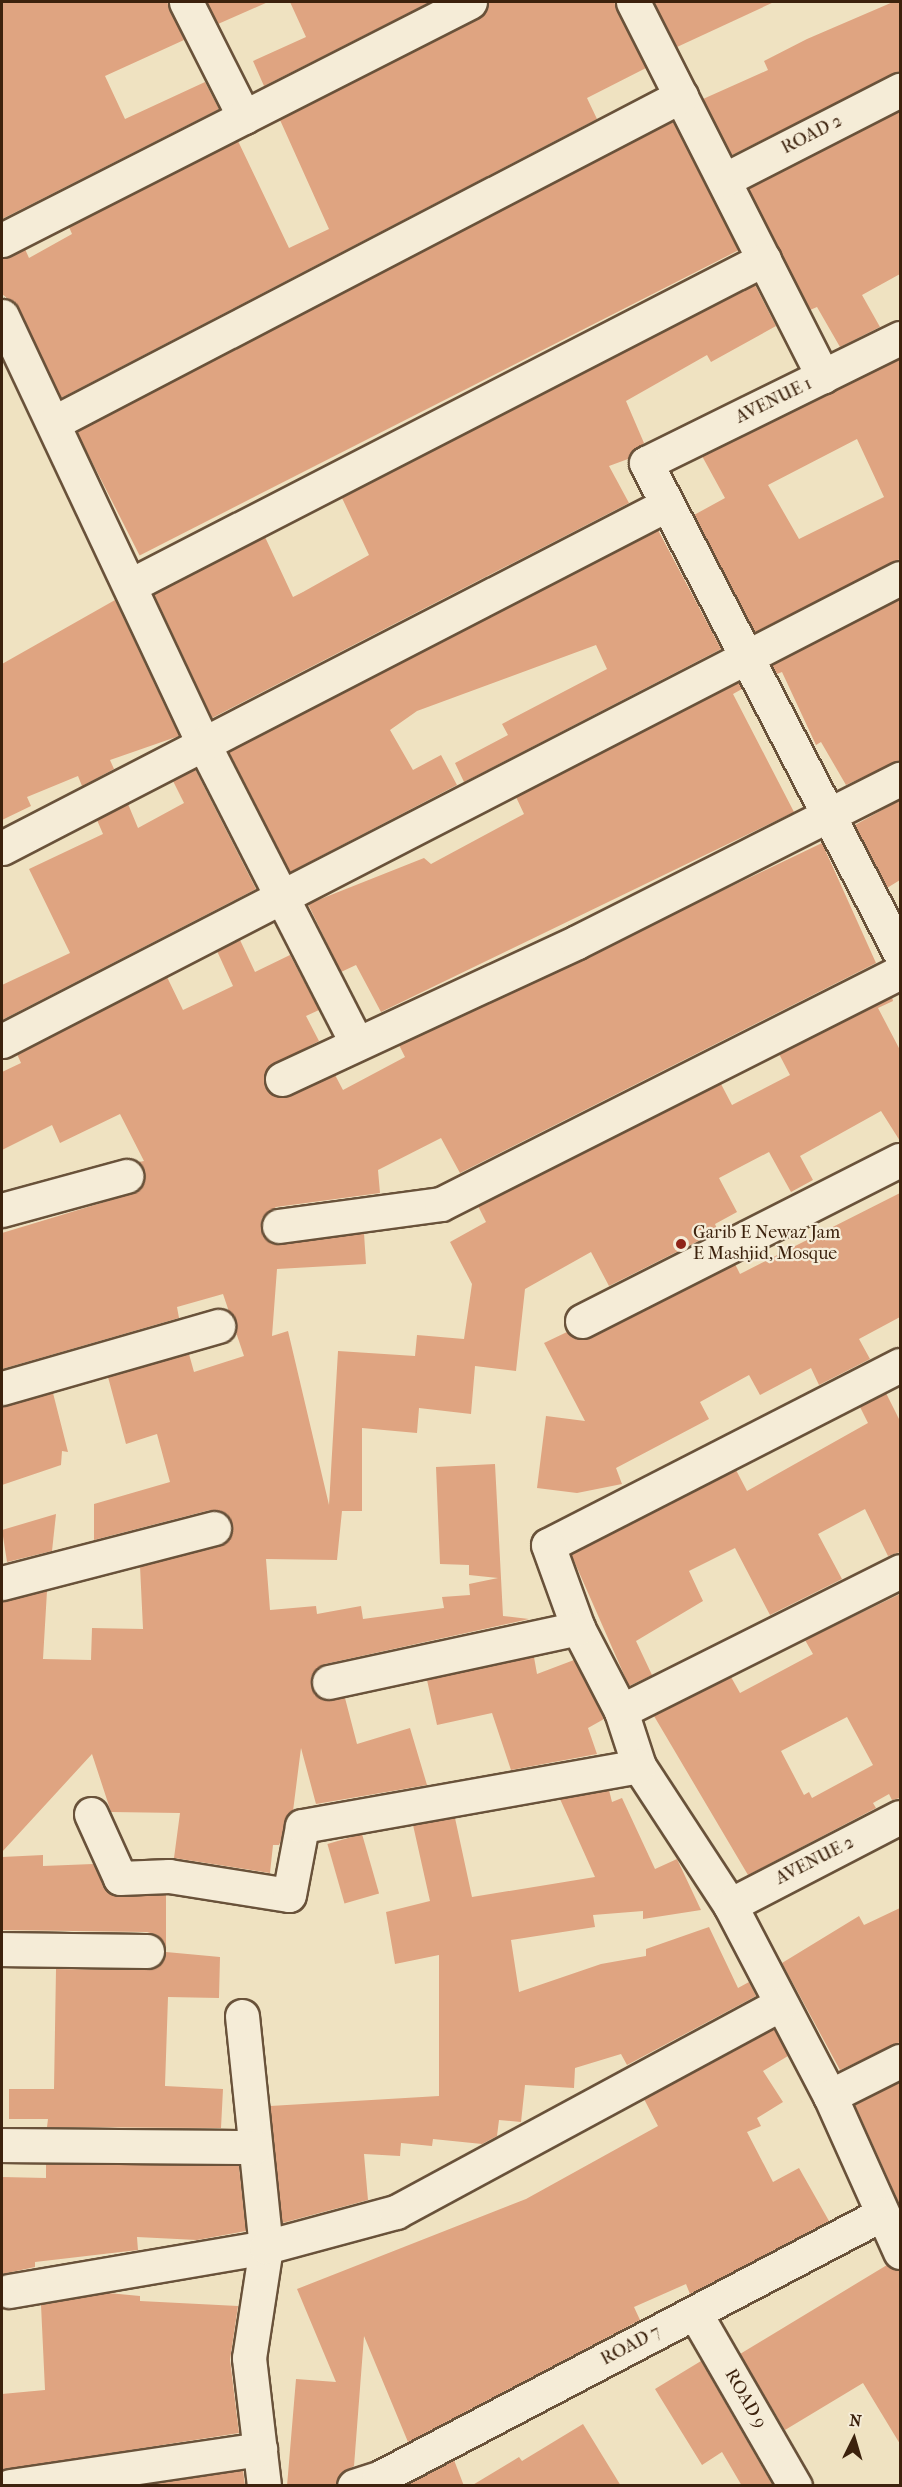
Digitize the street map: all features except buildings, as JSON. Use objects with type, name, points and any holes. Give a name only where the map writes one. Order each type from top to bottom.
[{"type":"street","points":[[186,2],[244,117]]},
{"type":"street","points":[[2,240],[470,2]]},
{"type":"street","points":[[633,2],[823,377]]},
{"type":"street","name":"ROAD 2","points":[[724,180],[900,90]]},
{"type":"street","points":[[55,422],[681,96]]},
{"type":"street","points":[[131,585],[764,260]]},
{"type":"street","points":[[2,316],[55,422],[203,742],[286,897],[356,1042]]},
{"type":"street","name":"AVENUE 1","points":[[666,505],[646,463],[900,338]]},
{"type":"street","points":[[2,848],[203,742],[666,505],[745,662],[900,954]]},
{"type":"street","points":[[2,1041],[745,662],[900,578]]},
{"type":"street","points":[[282,1079],[356,1042],[577,942],[827,818],[900,779]]},
{"type":"street","points":[[279,1226],[441,1204],[900,972]]},
{"type":"street","points":[[582,1321],[900,1160]]},
{"type":"street","points":[[2,1210],[126,1176]]},
{"type":"street","points":[[2,1388],[218,1326]]},
{"type":"street","points":[[900,1365],[548,1545],[578,1628],[621,1711],[639,1766],[730,1905],[830,2096],[900,2252]]},
{"type":"street","points":[[2,1583],[214,1528]]},
{"type":"street","points":[[621,1711],[900,1571]]},
{"type":"street","points":[[329,1682],[578,1628]]},
{"type":"street","points":[[91,1814],[120,1878],[169,1876],[289,1895],[302,1826],[639,1766]]},
{"type":"street","name":"AVENUE 2","points":[[730,1905],[900,1816]]},
{"type":"street","points":[[2,1949],[147,1951]]},
{"type":"street","points":[[9,2291],[266,2247],[396,2212],[780,2004]]},
{"type":"street","points":[[242,2016],[266,2247],[249,2358],[264,2486]]},
{"type":"street","points":[[830,2096],[900,2061]]},
{"type":"street","points":[[2,2145],[254,2148]]},
{"type":"street","name":"ROAD 7","points":[[372,2483],[882,2214]]},
{"type":"street","name":"ROAD 9","points":[[694,2313],[795,2486]]},
{"type":"street","points":[[10,2486],[260,2449]]},
{"type":"place","name":"Garib E Newaz Jam E Mashjid, Mosque","points":[[681,1244]]}]
